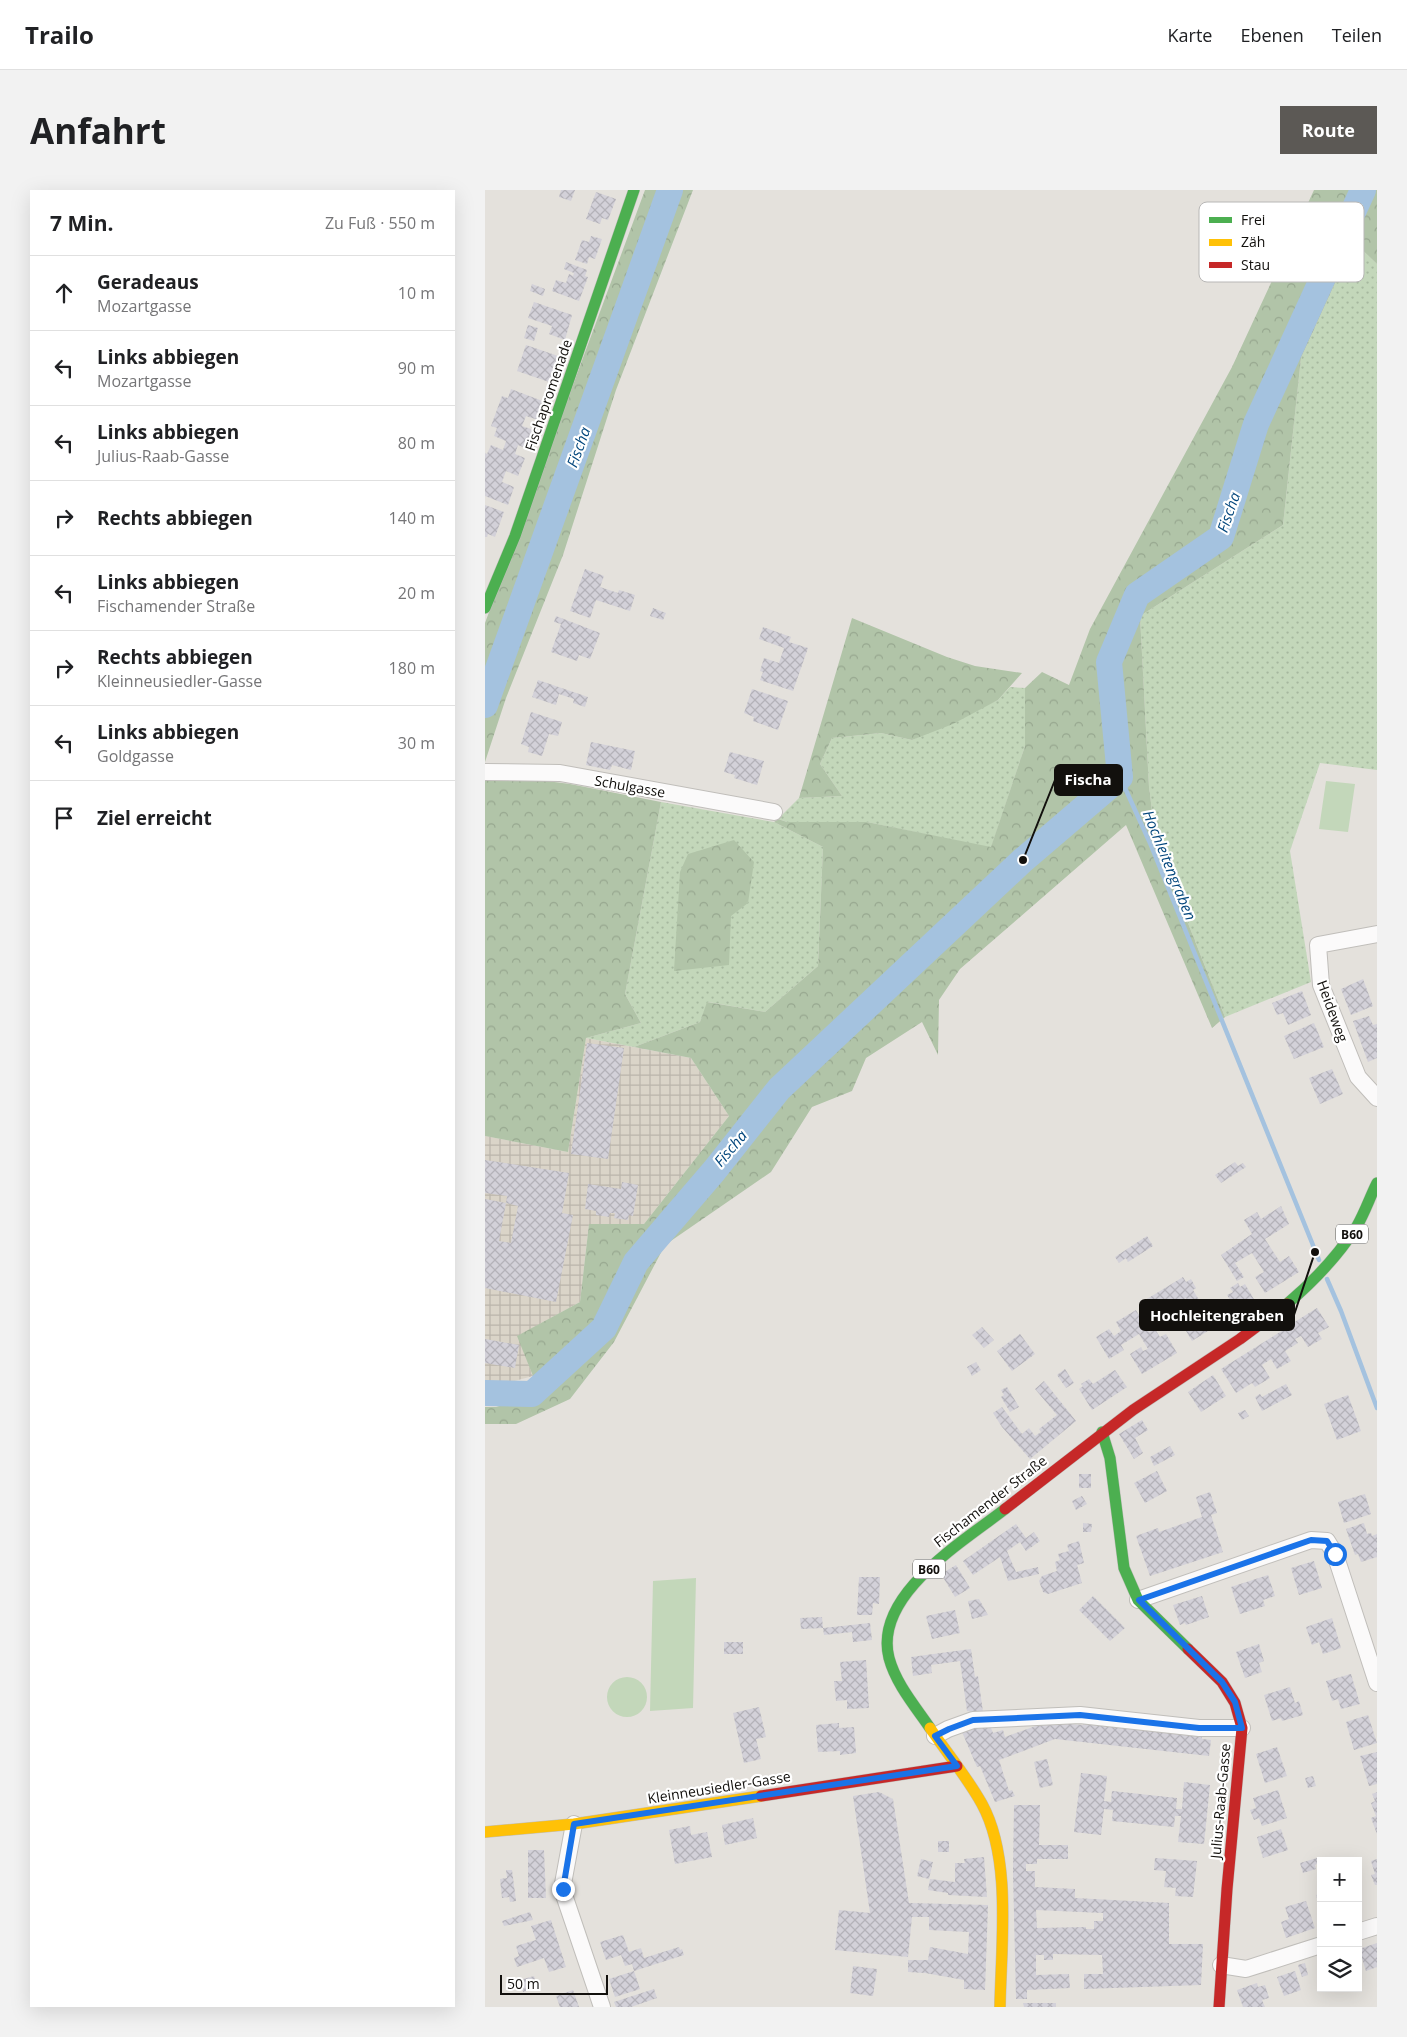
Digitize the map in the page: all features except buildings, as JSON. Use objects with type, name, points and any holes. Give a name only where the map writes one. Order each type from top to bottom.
[{"type":"street","name":"Fischapromenade","points":[[485,608],[515,536],[635,190]]},
{"type":"street","name":"Schulgasse","points":[[485,772],[559,773],[774,812]]},
{"type":"street","name":"Heideweg","points":[[1377,934],[1318,945],[1321,984],[1358,1077],[1377,1098]]},
{"type":"street","name":"Fischamender Straße","points":[[1000,2007],[1002,1874],[994,1835],[982,1804],[897,1679],[889,1656],[888,1635],[895,1609],[911,1586],[933,1565],[1102,1432],[1154,1394],[1269,1319],[1297,1298],[1329,1266],[1357,1226],[1377,1184]]},
{"type":"street","name":"Julius-Raab-Gasse","points":[[1102,1432],[1110,1458],[1124,1568],[1139,1600],[1222,1682],[1235,1702],[1242,1728],[1219,2007]]},
{"type":"street","points":[[1139,1600],[1311,1540],[1327,1541],[1335,1554],[1377,1683]]},
{"type":"street","points":[[935,1736],[973,1720],[1080,1715],[1199,1728],[1242,1728]]},
{"type":"street","name":"Kleinneusiedler-Gasse","points":[[485,1832],[574,1824],[957,1766]]},
{"type":"street","points":[[574,1824],[563,1889],[602,2007]]},
{"type":"street","points":[[1362,1931],[1377,1926]]},
{"type":"street","points":[[1221,1965],[1246,1969],[1317,1946]]},
{"type":"shaded area","points":[[586,1038],[691,1058],[729,1116],[644,1224],[589,1224],[580,1302],[518,1336],[533,1376],[500,1385],[485,1385],[485,1136],[568,1152]]},
{"type":"green space","points":[[645,190],[693,190],[616,390],[563,555],[506,698],[485,762],[485,623]]},
{"type":"green space","points":[[1314,190],[1377,190],[1377,264],[1364,252],[1364,202],[1308,202]]},
{"type":"green space","points":[[1364,252],[1377,264],[1377,770],[1320,763],[1290,851],[1311,982],[1225,1017],[1156,842],[1149,787],[1140,616],[1283,525],[1301,358],[1336,282],[1364,282]]},
{"type":"green space","points":[[1271,282],[1336,282],[1301,358],[1283,525],[1140,616],[1149,787],[1156,842],[1225,1017],[1212,1028],[1126,825],[960,969],[939,1000],[938,1055],[922,1022],[866,1058],[852,1091],[812,1107],[771,1172],[665,1245],[614,1342],[570,1399],[516,1424],[485,1424],[485,1407],[496,1407],[545,1392],[533,1376],[517,1336],[580,1302],[589,1224],[644,1224],[729,1116],[691,1058],[634,1047],[700,1022],[707,1002],[765,1012],[818,966],[823,847],[774,822],[778,819],[787,822],[867,822],[991,847],[1025,746],[1025,688],[1042,672],[1069,685],[1090,629],[1232,367]]},
{"type":"green space","points":[[852,618],[947,657],[975,666],[1022,673],[998,700],[953,724],[912,740],[881,733],[832,738],[820,764],[842,796],[799,798]]},
{"type":"green space","points":[[1010,687],[1025,688],[1025,746],[991,848],[867,822],[787,822],[778,819],[799,798],[842,796],[820,764],[832,738],[881,733],[912,740],[998,700]]},
{"type":"green space","points":[[485,773],[570,784],[661,802],[625,994],[641,1023],[586,1038],[568,1152],[485,1136]]},
{"type":"green space","points":[[1326,781],[1355,784],[1348,832],[1319,829]]},
{"type":"green space","points":[[661,802],[774,822],[823,847],[818,966],[765,1012],[708,1002],[700,1022],[634,1047],[586,1038],[641,1023],[625,994]]},
{"type":"green space","points":[[734,840],[754,862],[748,903],[731,916],[729,965],[674,971],[680,872],[688,854]]},
{"type":"green space","points":[[696,1578],[693,1708],[650,1711],[653,1581]]},
{"type":"green space","points":[[631,1677],[638,1680],[644,1686],[647,1697],[646,1705],[638,1714],[631,1717],[623,1717],[616,1714],[608,1705],[607,1693],[610,1686],[619,1678]]},
{"type":"waterway","name":"Fischa","points":[[485,705],[670,190]]},
{"type":"waterway","name":"Fischa","points":[[1358,202],[1363,190]]},
{"type":"waterway","name":"Fischa","points":[[485,1393],[532,1394],[604,1328],[636,1262],[714,1171],[779,1089],[1023,860],[1120,777],[1109,662],[1137,595],[1221,537],[1256,424],[1321,282]]},
{"type":"waterway","name":"Hochleitengraben","points":[[1120,777],[1150,843],[1319,1260]]},
{"type":"waterway","name":"Hochleitengraben","points":[[1327,1279],[1377,1408]]},
{"type":"traffic: fast","points":[[485,608],[515,536],[634,190]]},
{"type":"traffic: fast","points":[[1287,1304],[1316,1277],[1342,1248],[1363,1215],[1377,1183]]},
{"type":"traffic: fast","points":[[1102,1432],[1110,1458],[1124,1568],[1138,1600],[1188,1649]]},
{"type":"traffic: fast","points":[[930,1728],[901,1686],[892,1668],[889,1658],[888,1635],[894,1613],[925,1572],[967,1537],[1005,1509]]},
{"type":"traffic: slow","points":[[930,1728],[982,1804],[998,1850],[1003,1903],[1000,2007]]},
{"type":"traffic: slow","points":[[485,1832],[574,1824],[761,1796]]},
{"type":"traffic: jam","points":[[1005,1509],[1133,1410],[1240,1339],[1287,1304]]},
{"type":"traffic: jam","points":[[1188,1649],[1222,1682],[1235,1703],[1242,1728],[1227,1889],[1219,2007]]},
{"type":"traffic: jam","points":[[761,1796],[957,1766]]},
{"type":"place","name":"Fischa","points":[[1023,860]]},
{"type":"place","name":"Hochleitengraben","points":[[1315,1252]]},
{"type":"route","points":[[563,1889],[574,1824],[957,1766],[935,1736],[973,1720],[1080,1715],[1199,1728],[1242,1728],[1235,1702],[1222,1682],[1139,1600],[1197,1578],[1311,1540],[1327,1541],[1335,1554]]}]
